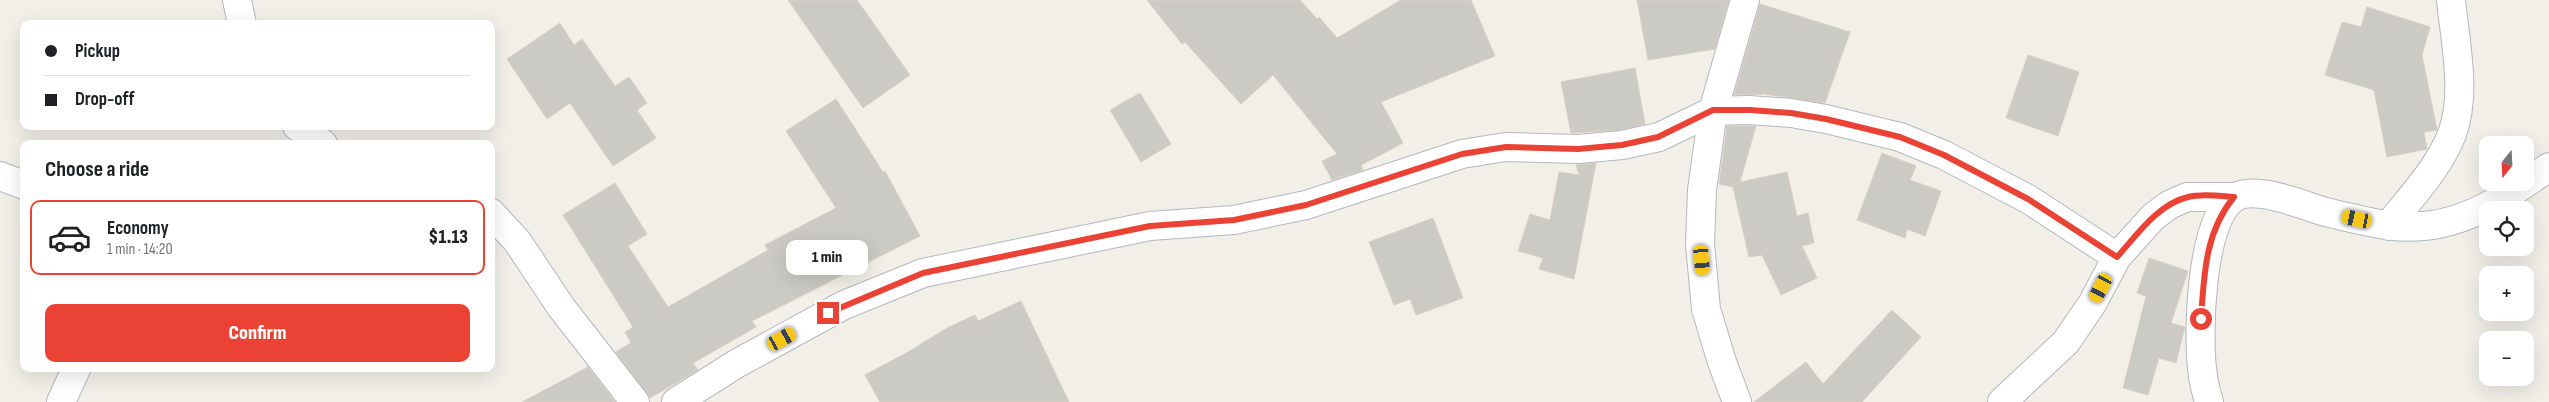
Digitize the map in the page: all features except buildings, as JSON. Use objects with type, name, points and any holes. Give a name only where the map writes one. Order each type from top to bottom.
[{"type":"street","points":[[237,0],[241,20]]},
{"type":"street","points":[[1737,402],[1722,362],[1706,309],[1700,244],[1702,190],[1713,110],[1746,0]]},
{"type":"street","points":[[2388,226],[2433,168],[2452,134],[2457,110],[2458,78],[2451,0]]},
{"type":"street","points":[[676,402],[736,364],[844,305],[923,273],[1150,226],[1234,220],[1306,205],[1462,154],[1506,147],[1578,149],[1622,145],[1658,137],[1713,110],[1791,113],[1826,119],[1900,137],[1944,155],[2028,199],[2117,257]]},
{"type":"street","points":[[303,130],[317,140]]},
{"type":"street","points":[[2002,402],[2066,342],[2092,304],[2117,257],[2153,217],[2169,205],[2188,197],[2234,197],[2253,194],[2272,196],[2327,212],[2388,226],[2425,226],[2467,216],[2505,198],[2549,167]]},
{"type":"street","points":[[0,176],[20,184]]},
{"type":"street","points":[[2209,402],[2203,376],[2201,319],[2204,268],[2214,230],[2222,212],[2234,197]]},
{"type":"street","points":[[495,217],[517,241],[561,307],[635,402]]},
{"type":"street","points":[[61,402],[75,372]]},
{"type":"route","points":[[828,313],[923,273],[1150,226],[1234,220],[1306,205],[1462,154],[1506,147],[1578,149],[1622,145],[1658,137],[1713,110],[1750,110],[1791,113],[1826,119],[1900,137],[1915,143],[1944,155],[2028,199],[2117,257],[2153,217],[2169,205],[2188,197],[2234,197],[2222,212],[2214,230],[2204,268],[2201,319]]}]
